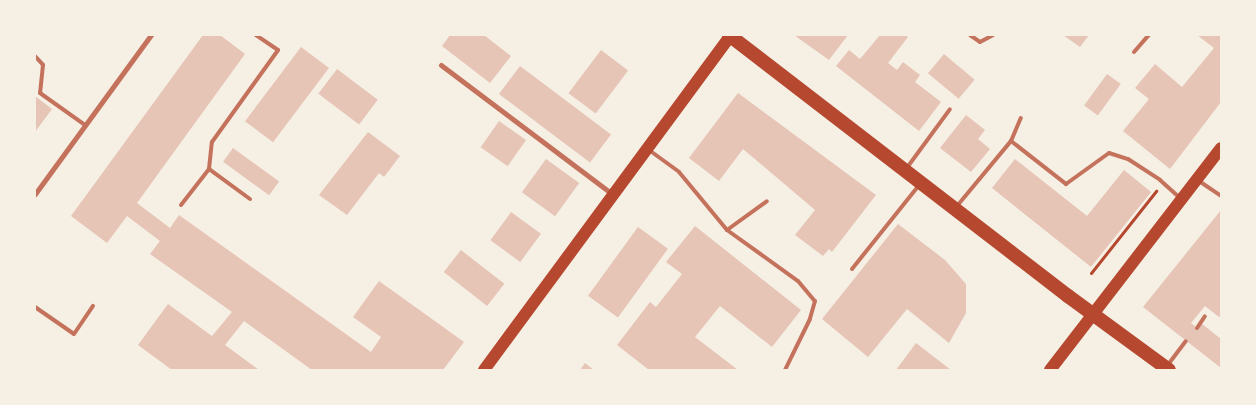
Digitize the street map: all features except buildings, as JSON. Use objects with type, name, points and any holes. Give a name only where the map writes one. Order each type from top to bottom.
[{"type":"highway","points":[[730,35],[1167,369]]},
{"type":"main road","points":[[484,370],[730,35]]},
{"type":"main road","points":[[1050,370],[1221,148]]},
{"type":"street","points":[[35,194],[151,35]]},
{"type":"street","points":[[441,65],[613,195]]},
{"type":"lane","points":[[181,205],[209,169],[212,142],[278,50],[256,35]]},
{"type":"lane","points":[[265,41],[269,35]]},
{"type":"lane","points":[[970,35],[980,42],[993,35]]},
{"type":"lane","points":[[1134,52],[1149,35]]},
{"type":"lane","points":[[35,56],[43,65],[40,93]]},
{"type":"lane","points":[[35,89],[85,125]]},
{"type":"lane","points":[[906,169],[950,109]]},
{"type":"lane","points":[[956,208],[1011,140],[1021,118]]},
{"type":"lane","points":[[1011,140],[1066,184],[1108,153],[1128,159],[1162,182],[1182,199]]},
{"type":"lane","points":[[648,148],[679,172],[727,230],[798,281],[816,301],[810,320],[785,370]]},
{"type":"lane","points":[[209,169],[250,199]]},
{"type":"lane","points":[[1197,180],[1221,196]]},
{"type":"lane","points":[[852,269],[921,181]]},
{"type":"lane","points":[[727,230],[767,201]]},
{"type":"lane","points":[[35,307],[74,334],[93,306]]},
{"type":"lane","points":[[1197,328],[1205,316]]},
{"type":"lane","points":[[1167,369],[1186,341]]},
{"type":"path","points":[[1091,273],[1162,182]]}]
